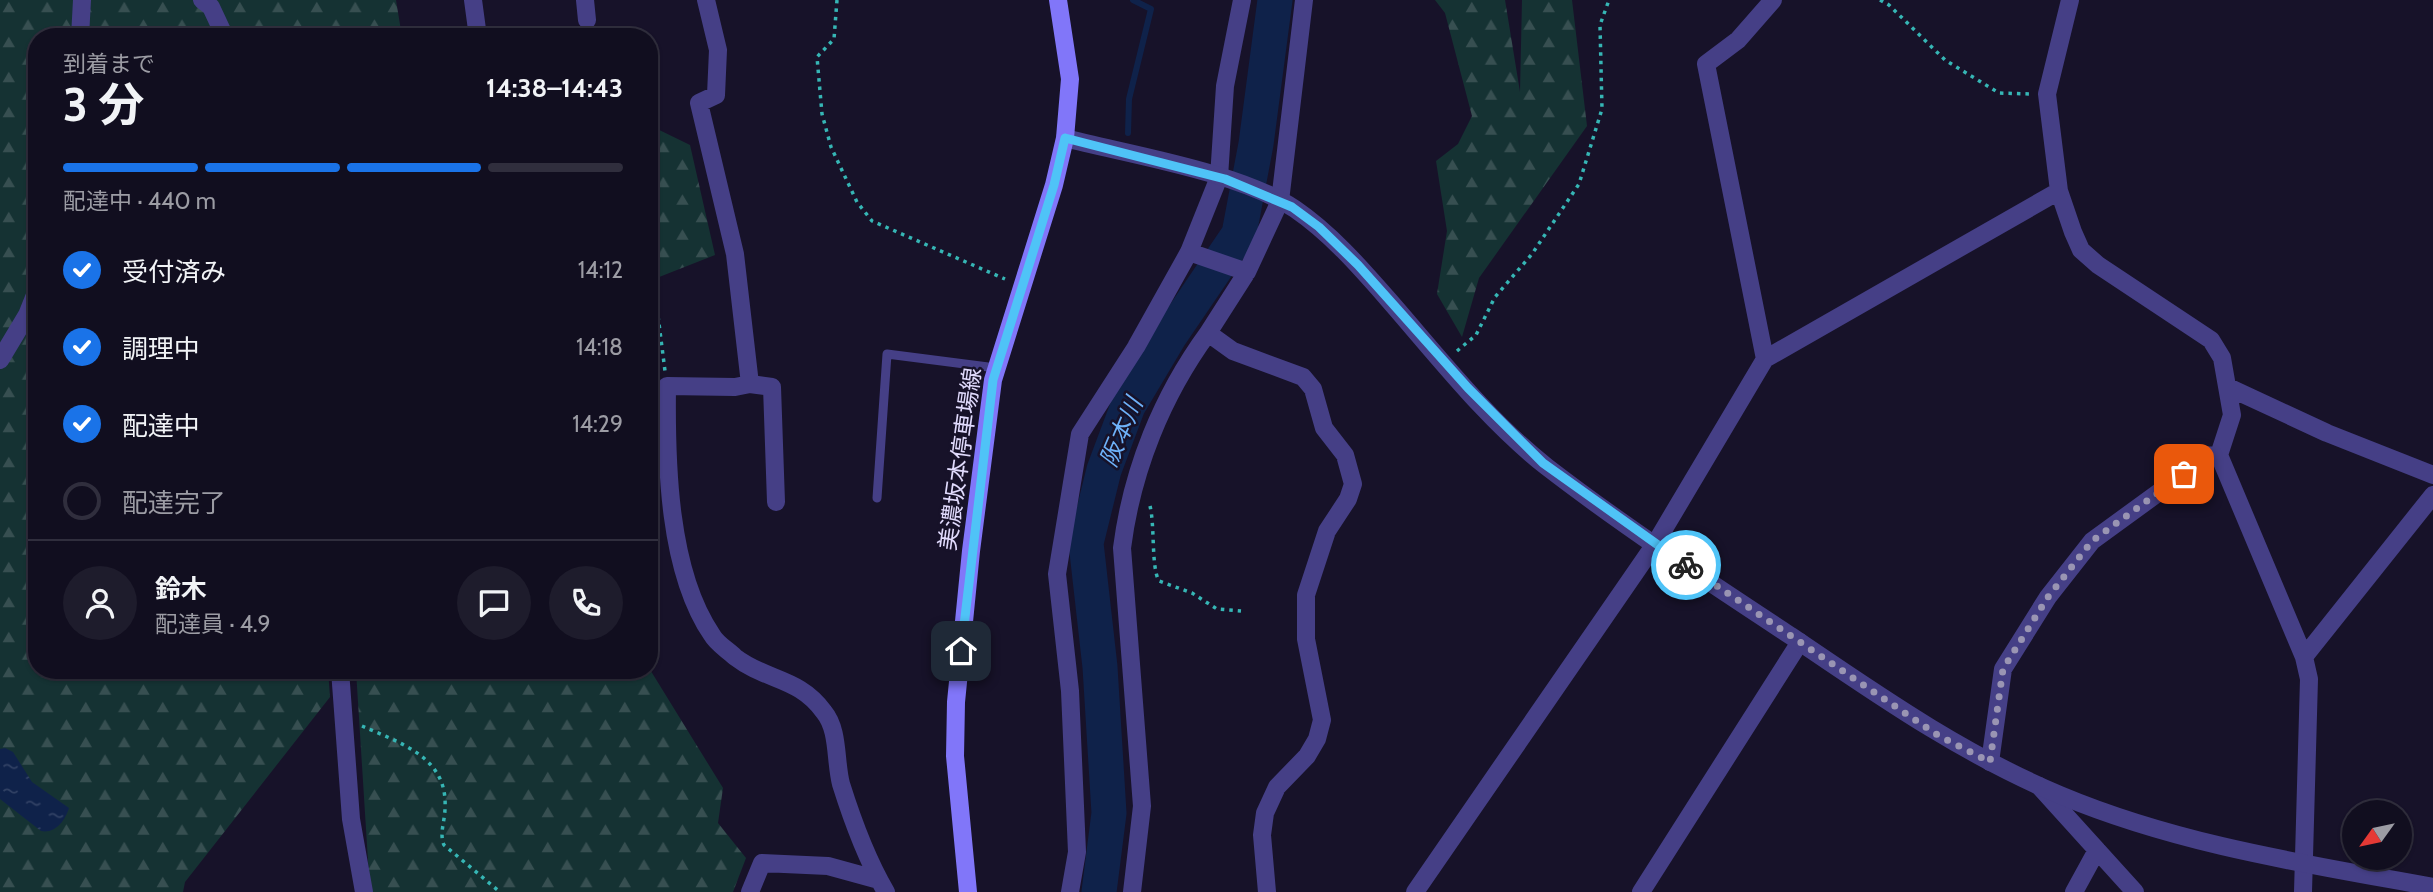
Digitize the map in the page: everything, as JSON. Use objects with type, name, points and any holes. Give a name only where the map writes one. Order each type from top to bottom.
[{"type":"main road","name":"美濃坂本停車場線","points":[[968,892],[955,756],[956,702],[971,551],[996,368],[1054,185],[1070,109],[1070,68],[1058,0]]},
{"type":"street","points":[[80,28],[82,0]]},
{"type":"street","points":[[202,0],[211,7],[222,28]]},
{"type":"street","points":[[473,0],[477,28]]},
{"type":"street","points":[[585,0],[587,20]]},
{"type":"street","points":[[706,0],[718,50],[716,95],[699,103],[735,254],[750,384]]},
{"type":"street","points":[[1070,892],[1077,839],[1070,691],[1057,574],[1080,434],[1136,347],[1189,252],[1222,178],[1225,86],[1242,0]]},
{"type":"street","points":[[1132,892],[1142,806],[1122,548],[1127,508],[1150,438],[1173,388],[1247,272],[1275,199],[1304,0]]},
{"type":"street","points":[[1765,359],[1706,64],[1738,40],[1773,0]]},
{"type":"street","points":[[2070,0],[2053,60],[2047,94],[2059,191],[2081,250],[2098,265],[2211,340],[2222,358],[2230,388],[2232,415],[2219,455],[2304,657],[2309,679],[2303,892]]},
{"type":"street","points":[[1065,138],[1222,178],[1275,199],[1319,227],[1358,265],[1444,362],[1543,463],[1655,544],[1939,736],[2038,786],[2120,817],[2247,853],[2433,887]]},
{"type":"street","points":[[1415,892],[1655,544],[1765,359],[2059,191]]},
{"type":"street","points":[[1189,252],[1247,272]]},
{"type":"street","points":[[0,360],[28,312]]},
{"type":"street","points":[[1208,333],[1233,351],[1303,377],[1313,389],[1324,428],[1345,455],[1353,484],[1348,499],[1326,531],[1306,595],[1306,639],[1322,720],[1317,739],[1307,756],[1278,787],[1265,813],[1262,835],[1267,892]]},
{"type":"street","points":[[776,502],[772,387],[750,384],[735,387],[667,386],[672,497],[689,590],[713,638],[760,671],[803,689],[826,713],[832,730],[841,784],[872,885]]},
{"type":"street","points":[[2230,388],[2327,433],[2433,475]]},
{"type":"street","points":[[1990,762],[2003,669],[2048,597],[2092,541],[2184,474],[2200,456],[2219,455]]},
{"type":"street","points":[[2304,657],[2433,495]]},
{"type":"street","points":[[1641,892],[1800,642]]},
{"type":"street","points":[[340,679],[351,819],[364,892]]},
{"type":"street","points":[[2038,786],[2135,892]]},
{"type":"street","points":[[2074,892],[2097,850]]},
{"type":"street","points":[[750,892],[762,863],[828,866],[872,885]]},
{"type":"lane","points":[[877,498],[887,354],[996,368]]},
{"type":"path","points":[[837,0],[834,39],[817,57],[822,114],[831,147],[857,202],[872,221],[1021,285]]},
{"type":"path","points":[[1444,362],[1476,335],[1495,297],[1532,254],[1578,184],[1602,109],[1600,25],[1609,0]]},
{"type":"path","points":[[1880,0],[1889,5],[1945,60],[2000,93],[2047,94]]},
{"type":"path","points":[[658,316],[667,386]]},
{"type":"path","points":[[1148,499],[1154,523],[1155,569],[1159,581],[1192,593],[1217,609],[1241,611]]},
{"type":"path","points":[[343,727],[362,726],[420,752],[429,760],[445,797],[441,838],[444,845],[500,892]]},
{"type":"green space","points":[[0,0],[396,0],[401,28],[28,28],[28,679],[329,679],[330,697],[185,882],[183,892],[0,892]]},
{"type":"green space","points":[[1435,0],[1505,0],[1520,92],[1522,0],[1572,0],[1587,126],[1479,278],[1462,337],[1437,294],[1447,231],[1436,161],[1458,144],[1472,116],[1445,13]]},
{"type":"green space","points":[[658,129],[690,145],[715,255],[658,277]]},
{"type":"green space","points":[[357,679],[656,679],[723,788],[718,823],[746,858],[733,892],[370,892]]},
{"type":"water","points":[[0,749],[13,752],[32,782],[69,808],[62,822],[55,828],[41,831],[0,799]]},
{"type":"waterway","points":[[1128,133],[1129,99],[1151,9],[1133,0]]},
{"type":"waterway","name":"阪本川","points":[[1099,892],[1109,813],[1100,667],[1086,543],[1104,470],[1128,406],[1169,337],[1239,234],[1256,144],[1275,0]]},
{"type":"way so far","points":[[1686,565],[1939,736],[1990,762],[2003,669],[2048,597],[2092,541],[2184,474]]},
{"type":"route","points":[[961,651],[993,380],[1054,185],[1065,138],[1225,179],[1292,207],[1319,227],[1358,265],[1509,432],[1543,463],[1686,565]]}]
